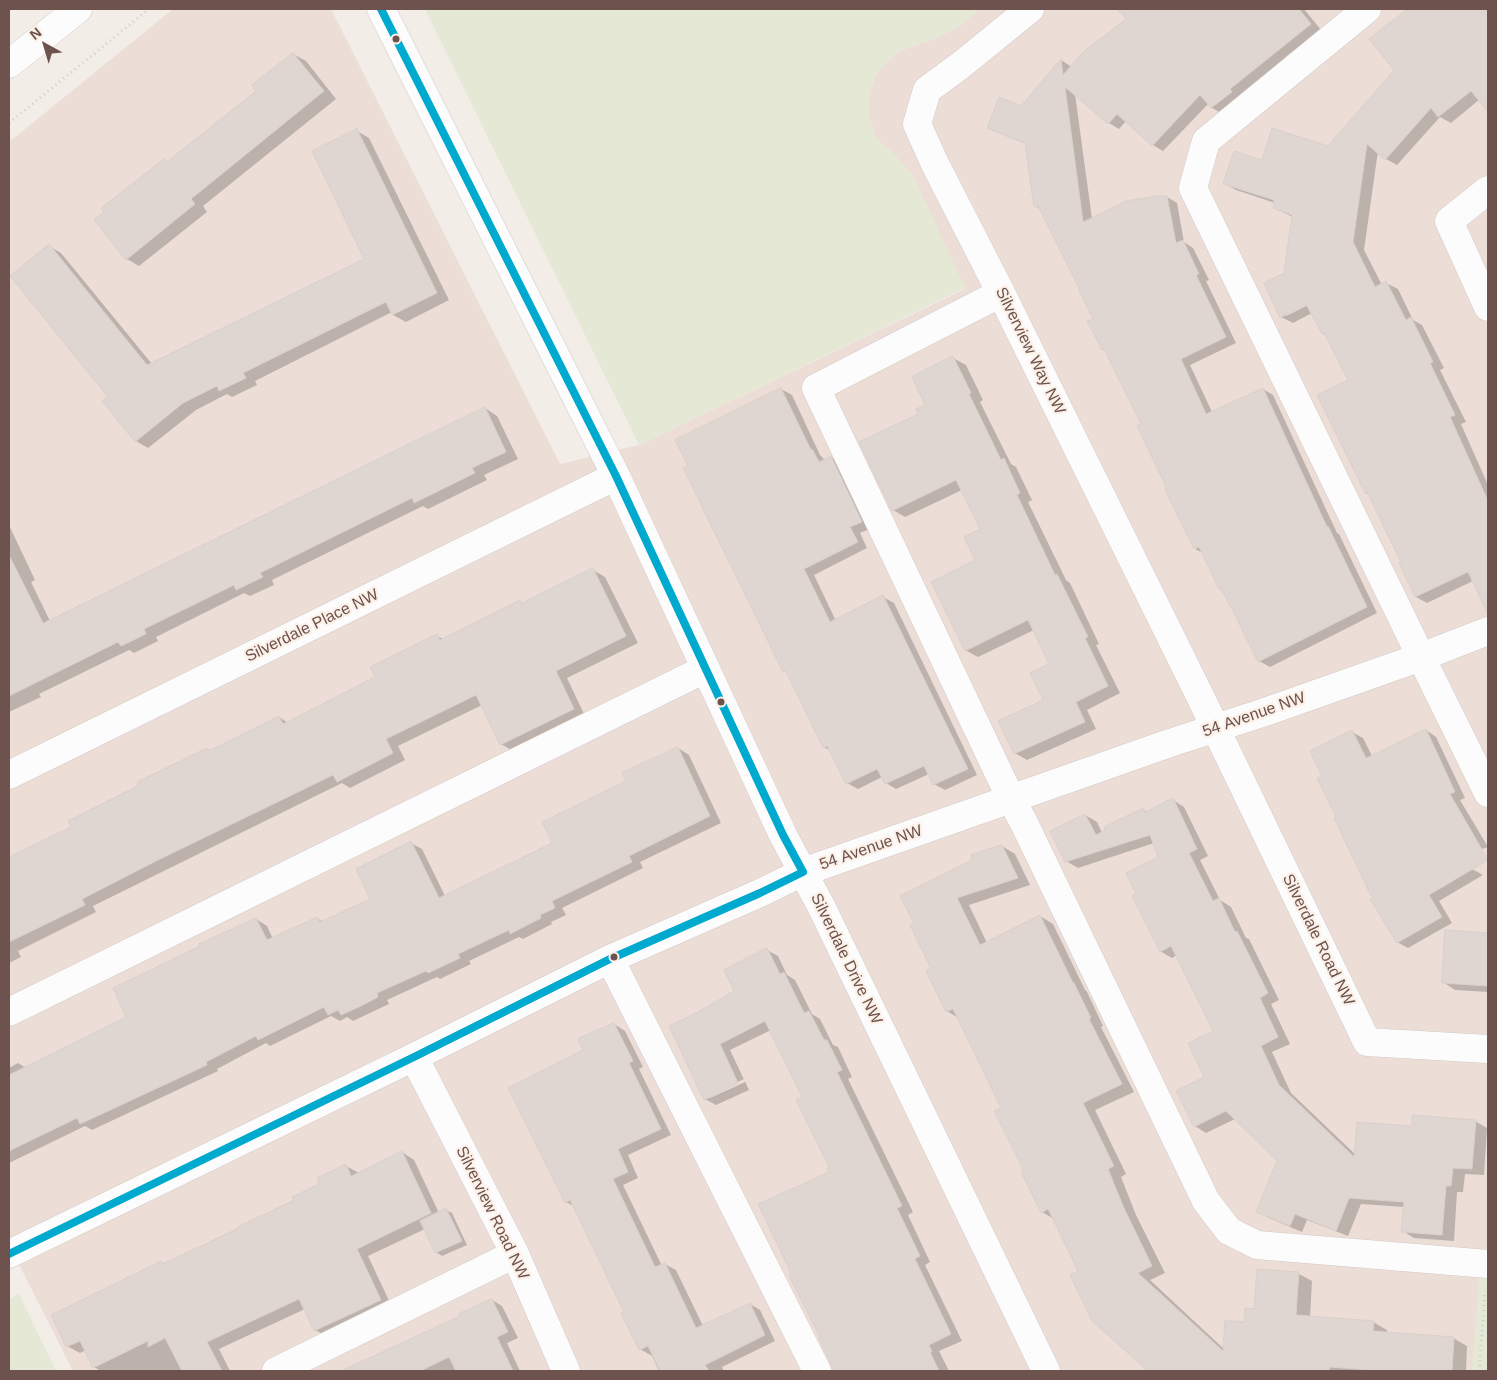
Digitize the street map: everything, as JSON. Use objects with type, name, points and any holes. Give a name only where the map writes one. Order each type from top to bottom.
[{"type":"street","points":[[9,64],[78,9]]},
{"type":"street","name":"Silverdale Drive NW","points":[[381,9],[616,476],[783,835],[826,917],[1046,1371]]},
{"type":"street","name":"Silverview Way NW","points":[[1030,9],[961,65],[926,90],[916,124],[1216,729]]},
{"type":"street","points":[[1367,9],[1206,141],[1194,188],[1488,793]]},
{"type":"street","points":[[1488,190],[1449,222],[1488,307]]},
{"type":"street","points":[[1001,293],[816,388],[1011,799],[1206,1201],[1229,1231],[1257,1245],[1488,1264]]},
{"type":"street","name":"Silverdale Place NW","points":[[9,775],[616,476]]},
{"type":"street","name":"54 Avenue NW","points":[[9,1254],[414,1057],[610,958],[760,893],[803,872],[1421,657],[1488,631]]},
{"type":"street","points":[[9,1012],[705,669]]},
{"type":"street","name":"Silverdale Road NW","points":[[1216,729],[1367,1042],[1488,1049]]},
{"type":"street","points":[[610,958],[817,1371]]},
{"type":"street","name":"Silverview Road NW","points":[[414,1057],[514,1254],[566,1371]]},
{"type":"street","points":[[276,1371],[514,1254]]},
{"type":"path","points":[[9,123],[149,9]]},
{"type":"path","points":[[1479,1371],[1488,1264]]},
{"type":"shaded area","points":[[173,9],[331,9],[560,464],[639,445],[965,289],[895,155],[877,140],[869,118],[869,94],[875,76],[887,62],[902,50],[938,37],[956,28],[980,9],[1488,9],[1488,1371],[73,1371],[9,1245],[9,142]]},
{"type":"green space","points":[[425,9],[980,9],[956,28],[938,37],[901,50],[875,76],[869,94],[869,118],[877,139],[913,175],[965,288],[639,445]]},
{"type":"green space","points":[[1479,1277],[1488,1278],[1488,1371],[1472,1371]]},
{"type":"green space","points":[[19,1294],[56,1371],[9,1371],[9,1299]]},
{"type":"building","points":[[1117,9],[1299,9],[1311,24],[1230,89],[1232,92],[1211,108],[1200,95],[1152,146],[1117,114],[1108,124],[1065,87],[1083,222],[1126,201],[1167,196],[1176,243],[1183,240],[1199,274],[1196,275],[1226,337],[1181,359],[1206,414],[1263,388],[1327,527],[1367,607],[1258,662],[1199,547],[1194,549],[1165,490],[1167,489],[1137,426],[1141,424],[1104,349],[1102,350],[1087,321],[1093,319],[1080,290],[1038,206],[1034,207],[1025,143],[987,128],[999,97],[1021,106],[1061,59],[1063,75],[1083,52],[1126,19]]},
{"type":"building","points":[[1408,9],[1488,9],[1488,112],[1471,91],[1438,117],[1431,108],[1385,160],[1367,144],[1353,242],[1375,287],[1386,281],[1406,320],[1411,317],[1433,362],[1430,363],[1455,415],[1450,417],[1488,501],[1488,614],[1468,572],[1415,597],[1399,563],[1401,562],[1317,395],[1348,380],[1324,333],[1322,334],[1306,304],[1280,318],[1264,283],[1284,273],[1292,215],[1273,208],[1274,200],[1223,184],[1234,151],[1262,160],[1272,128],[1328,146],[1394,70],[1369,39]]},
{"type":"building","points":[[293,53],[324,91],[191,199],[195,204],[126,260],[94,220],[104,212],[101,208],[164,159],[167,162],[256,91],[252,85]]},
{"type":"building","points":[[357,129],[437,293],[392,315],[386,302],[243,373],[246,378],[219,391],[217,386],[183,403],[135,442],[102,401],[108,397],[10,276],[49,244],[147,365],[364,259],[312,151]]},
{"type":"building","points":[[953,356],[1001,460],[1004,458],[1020,493],[1017,495],[1055,575],[1057,574],[1088,637],[1085,638],[1108,686],[1076,702],[1085,722],[1014,754],[998,721],[1043,700],[1030,673],[1049,664],[1028,620],[965,651],[931,582],[975,560],[964,537],[980,529],[956,480],[892,511],[859,442],[918,414],[916,409],[925,405],[912,377]]},
{"type":"building","points":[[781,388],[811,450],[819,462],[831,456],[862,522],[850,527],[858,542],[804,569],[830,622],[883,595],[968,769],[933,785],[924,766],[885,784],[877,769],[846,784],[827,746],[823,748],[786,671],[783,672],[683,468],[688,466],[675,440]]},
{"type":"building","points":[[485,407],[506,452],[472,468],[475,473],[414,503],[412,498],[260,573],[263,577],[236,590],[234,585],[144,629],[146,634],[121,646],[118,642],[9,696],[9,555],[43,623]]},
{"type":"building","points":[[593,568],[626,636],[556,671],[574,709],[500,745],[476,695],[386,739],[393,753],[337,782],[333,775],[158,860],[82,899],[85,905],[9,942],[9,857],[71,827],[68,821],[139,785],[137,782],[207,748],[209,751],[279,716],[283,724],[375,677],[370,667],[437,634],[440,640],[520,600],[521,603]]},
{"type":"building","points":[[1426,729],[1455,792],[1450,794],[1488,860],[1429,895],[1442,917],[1397,943],[1370,899],[1372,898],[1317,778],[1322,776],[1310,751],[1352,730],[1366,758]]},
{"type":"building","points":[[678,747],[710,816],[629,856],[632,862],[552,901],[555,908],[540,915],[541,918],[510,934],[509,930],[458,954],[460,958],[428,973],[426,971],[377,993],[378,997],[361,1006],[341,1015],[338,1010],[328,1015],[324,1007],[258,1040],[256,1036],[206,1062],[207,1065],[80,1124],[77,1118],[9,1151],[9,1075],[126,1017],[113,988],[200,946],[199,944],[256,918],[267,940],[317,917],[320,922],[370,899],[356,869],[411,841],[439,898],[552,843],[542,822],[626,781],[622,773]]},
{"type":"building","points":[[1173,798],[1197,849],[1189,853],[1213,901],[1219,898],[1268,993],[1260,998],[1278,1037],[1261,1046],[1279,1085],[1354,1157],[1357,1122],[1412,1126],[1412,1115],[1476,1120],[1472,1169],[1453,1168],[1451,1186],[1446,1186],[1442,1235],[1401,1232],[1404,1202],[1349,1198],[1336,1231],[1295,1214],[1290,1226],[1256,1212],[1277,1161],[1226,1111],[1194,1127],[1176,1091],[1204,1077],[1188,1043],[1213,1031],[1171,946],[1160,952],[1132,896],[1136,894],[1126,873],[1158,857],[1150,835],[1065,862],[1050,831],[1085,814],[1096,835],[1105,830],[1104,827],[1143,808],[1145,812]]},
{"type":"building","points":[[1002,845],[1018,878],[957,898],[980,945],[1040,915],[1091,1018],[1089,1019],[1122,1084],[1083,1103],[1114,1166],[1108,1169],[1123,1206],[1152,1266],[1138,1273],[1223,1351],[1225,1320],[1244,1322],[1245,1308],[1254,1309],[1257,1269],[1299,1272],[1296,1315],[1374,1321],[1373,1331],[1454,1337],[1452,1371],[1383,1371],[1330,1367],[1329,1371],[1148,1371],[1092,1321],[1070,1275],[1078,1271],[1048,1209],[1041,1213],[1021,1172],[1024,1171],[994,1111],[1001,1108],[953,1009],[946,1012],[926,971],[931,969],[910,925],[914,923],[900,896],[972,860],[971,855]]},
{"type":"building","points":[[1445,930],[1488,933],[1488,986],[1442,983]]},
{"type":"building","points":[[767,948],[780,974],[784,972],[804,1013],[809,1011],[824,1040],[827,1040],[842,1070],[837,1072],[902,1206],[897,1208],[920,1256],[915,1259],[951,1334],[929,1345],[932,1352],[930,1352],[939,1371],[834,1371],[820,1337],[790,1278],[790,1271],[758,1204],[829,1172],[827,1168],[829,1167],[796,1100],[802,1097],[765,1021],[720,1044],[738,1083],[704,1100],[669,1026],[734,991],[724,970]]},
{"type":"building","points":[[614,1023],[633,1061],[629,1063],[661,1129],[618,1149],[628,1172],[613,1179],[655,1267],[665,1263],[696,1328],[750,1303],[765,1335],[705,1365],[709,1371],[660,1371],[648,1346],[639,1350],[621,1313],[624,1312],[570,1200],[565,1203],[508,1088],[583,1050],[578,1039]]},
{"type":"building","points":[[402,1151],[431,1213],[357,1249],[381,1300],[314,1331],[299,1299],[207,1342],[222,1371],[182,1371],[165,1338],[148,1347],[148,1341],[93,1368],[80,1341],[66,1347],[51,1315],[161,1261],[163,1264],[294,1200],[292,1197],[319,1184],[317,1178],[346,1164],[351,1176]]},
{"type":"building","points":[[446,1208],[462,1241],[435,1253],[420,1221]]},
{"type":"building","points":[[492,1299],[508,1332],[497,1337],[513,1371],[456,1371],[449,1357],[420,1371],[341,1371],[460,1316],[459,1314]]},
{"type":"transit line","points":[[381,9],[616,476],[783,835],[803,872]]},
{"type":"transit line","points":[[9,1254],[414,1057],[610,959],[803,872]]}]
